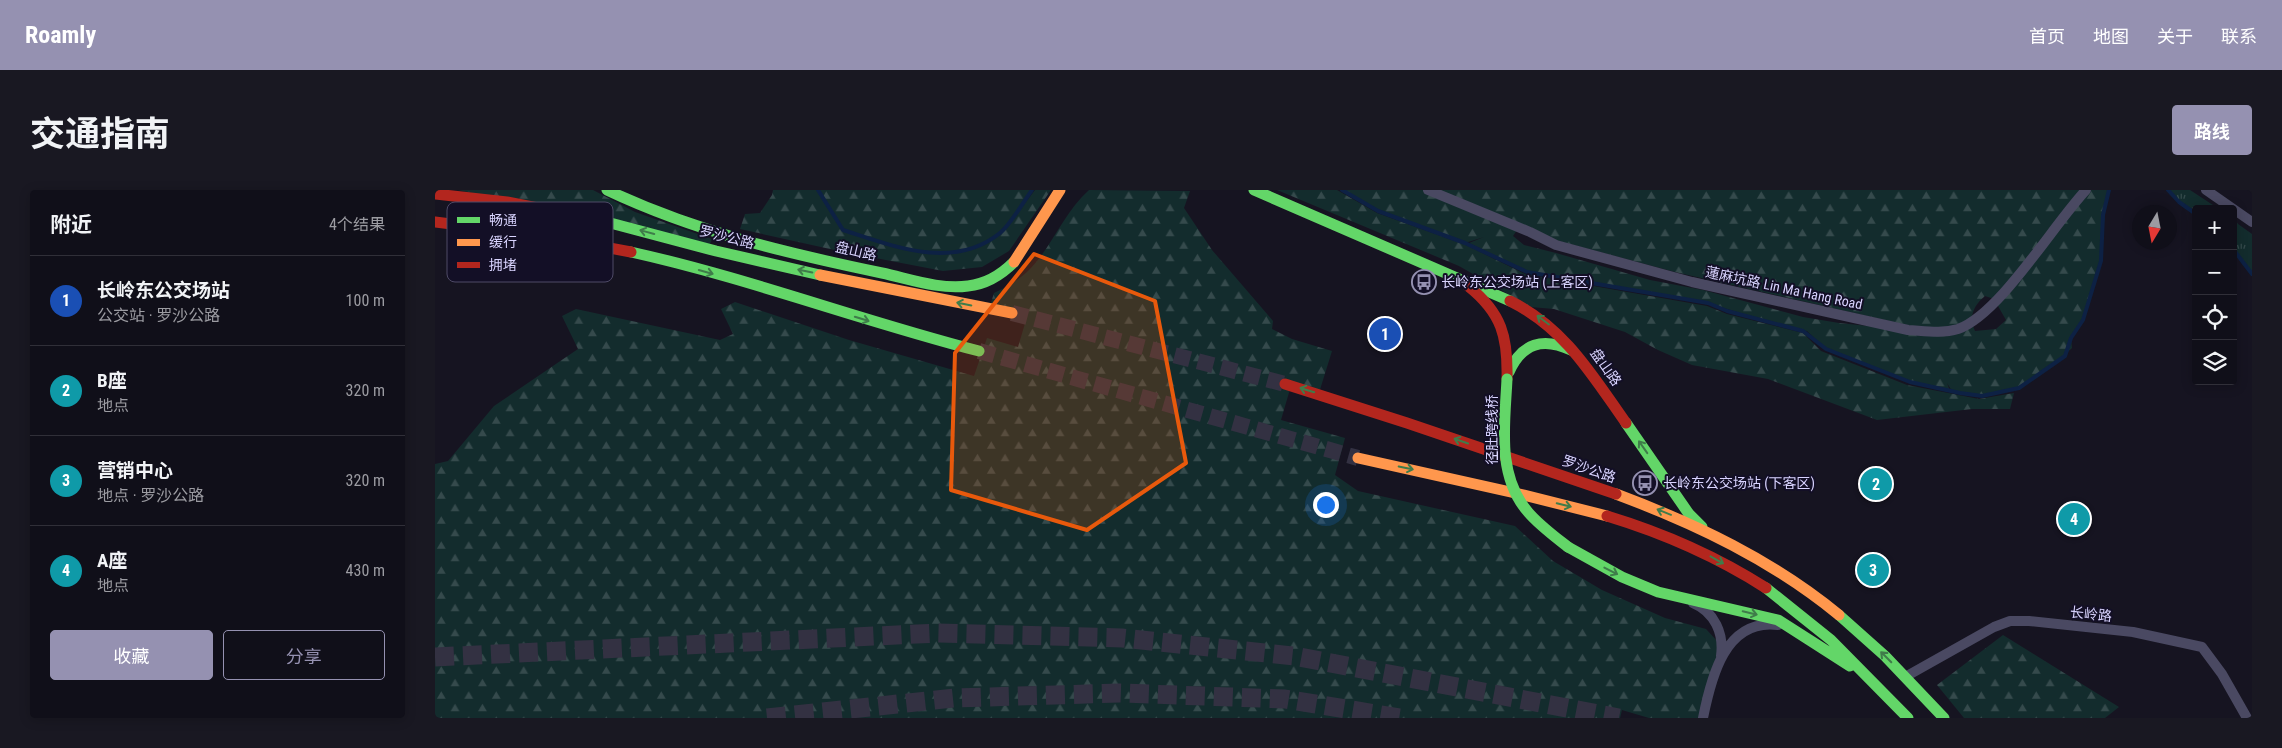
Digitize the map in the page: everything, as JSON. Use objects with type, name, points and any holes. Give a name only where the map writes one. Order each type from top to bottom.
[{"type":"main road","name":"盘山路","points":[[607,190],[659,215],[723,236],[942,286],[959,288],[977,286],[994,279],[1009,269],[1021,254],[1050,202],[1059,190]]},
{"type":"main road","name":"盘山路","points":[[1254,190],[1437,267],[1531,311],[1557,331],[1578,354],[1689,514],[1708,532]]},
{"type":"main road","name":"罗沙公路","points":[[435,194],[500,202]]},
{"type":"main road","name":"罗沙公路","points":[[613,223],[745,257],[909,293],[1012,313]]},
{"type":"main road","points":[[613,248],[643,254],[918,336],[979,352]]},
{"type":"main road","name":"盘山路","points":[[1437,267],[1473,290],[1495,312],[1505,335],[1507,379]]},
{"type":"main road","points":[[1507,379],[1516,356],[1522,350],[1538,342],[1556,343],[1578,354]]},
{"type":"main road","name":"径肚跨线桥","points":[[1507,379],[1504,445],[1510,485],[1517,500],[1538,524],[1568,547],[1628,580],[1668,594]]},
{"type":"main road","name":"罗沙公路","points":[[1285,384],[1397,418],[1626,498],[1708,532],[1743,550],[1803,587],[1874,646],[1944,718]]},
{"type":"main road","points":[[1358,458],[1588,510],[1667,536],[1721,562],[1779,598],[1831,638],[1908,718]]},
{"type":"main road","points":[[1668,594],[1768,617],[1798,631],[1837,656],[1882,690]]},
{"type":"street","name":"蓮麻坑路 Lin Ma Hang Road","points":[[1428,190],[1530,232],[1556,245],[1638,269],[1908,330],[1932,332],[1957,329],[1967,325],[1989,308],[2036,252],[2069,207],[2086,190]]},
{"type":"street","points":[[2206,190],[2252,222]]},
{"type":"street","points":[[1668,594],[1698,605],[1715,622],[1721,638],[1719,662],[1703,718]]},
{"type":"street","name":"长岭路","points":[[1905,677],[1994,627],[2011,621],[2029,621],[2133,632],[2202,647],[2222,674],[2247,718]]},
{"type":"street","points":[[1719,662],[1737,637],[1751,627],[1769,624],[1798,631]]},
{"type":"highlighted area","points":[[1034,254],[1155,301],[1186,463],[1087,530],[951,490],[955,353]]},
{"type":"green space","points":[[458,190],[593,190],[635,212],[712,239],[710,244],[613,223],[613,202],[514,202]]},
{"type":"green space","points":[[773,190],[1032,190],[1005,229],[1035,190],[1051,190],[1009,251],[982,267],[943,271],[740,229],[745,214],[760,213],[772,195]]},
{"type":"green space","points":[[1089,190],[1190,191],[1184,208],[1212,250],[1273,321],[1272,329],[1292,339],[1332,351],[1318,396],[1290,389],[1281,420],[1345,438],[1335,475],[1358,491],[1515,526],[1553,561],[1602,590],[1665,618],[1706,629],[1718,642],[1718,656],[1702,718],[1649,718],[1622,710],[1620,718],[435,718],[435,464],[448,461],[494,406],[578,349],[562,316],[576,309],[720,340],[733,334],[721,309],[735,302],[849,340],[974,376],[987,338],[1018,347],[1026,320],[989,309],[994,293],[1008,286],[1036,263],[1072,209]]},
{"type":"green space","points":[[1277,190],[1337,190],[1377,213],[1466,245],[1525,274],[1707,306],[1727,314],[1803,333],[1821,351],[1907,385],[1979,399],[2014,393],[2010,409],[1972,409],[1877,420],[1768,379],[1692,365],[1658,350],[1625,332],[1554,309],[1531,307],[1459,266]]},
{"type":"green space","points":[[1341,190],[2110,190],[2106,203],[2101,255],[2083,320],[2071,338],[2072,348],[2042,373],[2018,387],[2005,392],[1980,395],[1952,391],[1947,383],[1950,391],[1913,382],[1826,349],[1807,331],[1794,330],[1708,303],[1527,272],[1469,243],[1484,237],[1465,243],[1401,221]],"holes":[[[1517,230],[1675,272],[1911,326],[1908,330],[1839,323],[1803,317],[1703,290],[1650,280],[1524,245],[1513,236]],[[1985,296],[1994,299],[2006,320],[1996,329],[1975,331],[1972,321],[1973,312]]]},
{"type":"green space","points":[[2168,190],[2190,190],[2213,205],[2192,205],[2192,212]]},
{"type":"green space","points":[[2237,223],[2252,234],[2252,274],[2237,256]]},
{"type":"green space","points":[[2003,635],[2119,707],[2105,718],[1964,718],[1937,685]]},
{"type":"waterway","points":[[818,190],[843,230],[902,248],[943,253],[963,251],[982,244],[1000,233],[1032,190]]},
{"type":"waterway","points":[[1342,190],[1378,211],[1465,243],[1527,272],[1708,303],[1727,311],[1803,331],[1826,349],[1910,382],[1982,396],[2019,388],[2065,356],[2071,338],[2083,320],[2101,261],[2103,215],[2109,190]]},
{"type":"waterway","points":[[2168,190],[2179,202],[2192,211]]},
{"type":"waterway","points":[[2234,250],[2252,274]]},
{"type":"tunnel","points":[[1012,313],[1285,384]]},
{"type":"tunnel","points":[[979,351],[1358,458]]},
{"type":"tunnel","points":[[435,657],[938,633],[1122,638],[1294,656],[1619,718]]},
{"type":"tunnel","points":[[767,718],[954,698],[1120,693],[1285,699],[1400,718]]},
{"type":"traffic: fast","points":[[607,190],[674,218],[742,240],[811,258],[936,285],[957,287],[981,283],[999,275],[1014,262]]},
{"type":"traffic: fast","points":[[1254,190],[1510,301]]},
{"type":"traffic: fast","points":[[613,224],[716,251],[820,275]]},
{"type":"traffic: fast","points":[[631,252],[718,274],[892,327],[979,351]]},
{"type":"traffic: fast","points":[[1509,372],[1520,354],[1534,345],[1551,344],[1571,350]]},
{"type":"traffic: fast","points":[[1507,379],[1504,431],[1507,465],[1511,482],[1528,512],[1568,547]]},
{"type":"traffic: fast","points":[[1626,423],[1689,514],[1702,527]]},
{"type":"traffic: fast","points":[[1568,547],[1622,577],[1658,592],[1778,620],[1850,666]]},
{"type":"traffic: fast","points":[[1766,588],[1831,640],[1908,718]]},
{"type":"traffic: fast","points":[[1839,615],[1885,656],[1944,718]]},
{"type":"traffic: slow","points":[[1014,262],[1060,190]]},
{"type":"traffic: slow","points":[[820,275],[1012,313]]},
{"type":"traffic: slow","points":[[1358,458],[1524,495],[1607,516]]},
{"type":"traffic: slow","points":[[1616,494],[1704,531],[1760,560],[1813,595],[1839,615]]},
{"type":"traffic: jam","points":[[435,194],[507,202]]},
{"type":"traffic: jam","points":[[435,222],[447,224]]},
{"type":"traffic: jam","points":[[613,249],[631,252]]},
{"type":"traffic: jam","points":[[1468,286],[1489,306],[1501,327],[1506,351],[1507,379]]},
{"type":"traffic: jam","points":[[1510,301],[1547,325],[1562,339],[1589,370],[1626,423]]},
{"type":"traffic: jam","points":[[1285,384],[1616,494]]},
{"type":"traffic: jam","points":[[1607,516],[1689,546],[1766,588]]},
{"type":"place","name":"长岭东公交场站 (上客区)","points":[[1424,282]]},
{"type":"place","name":"长岭东公交场站","points":[[1385,334]]},
{"type":"place","name":"长岭东公交场站 (下客区)","points":[[1645,483]]},
{"type":"place","name":"B座","points":[[1876,484]]},
{"type":"place","name":"A座","points":[[2074,519]]},
{"type":"place","name":"营销中心","points":[[1873,570]]}]
